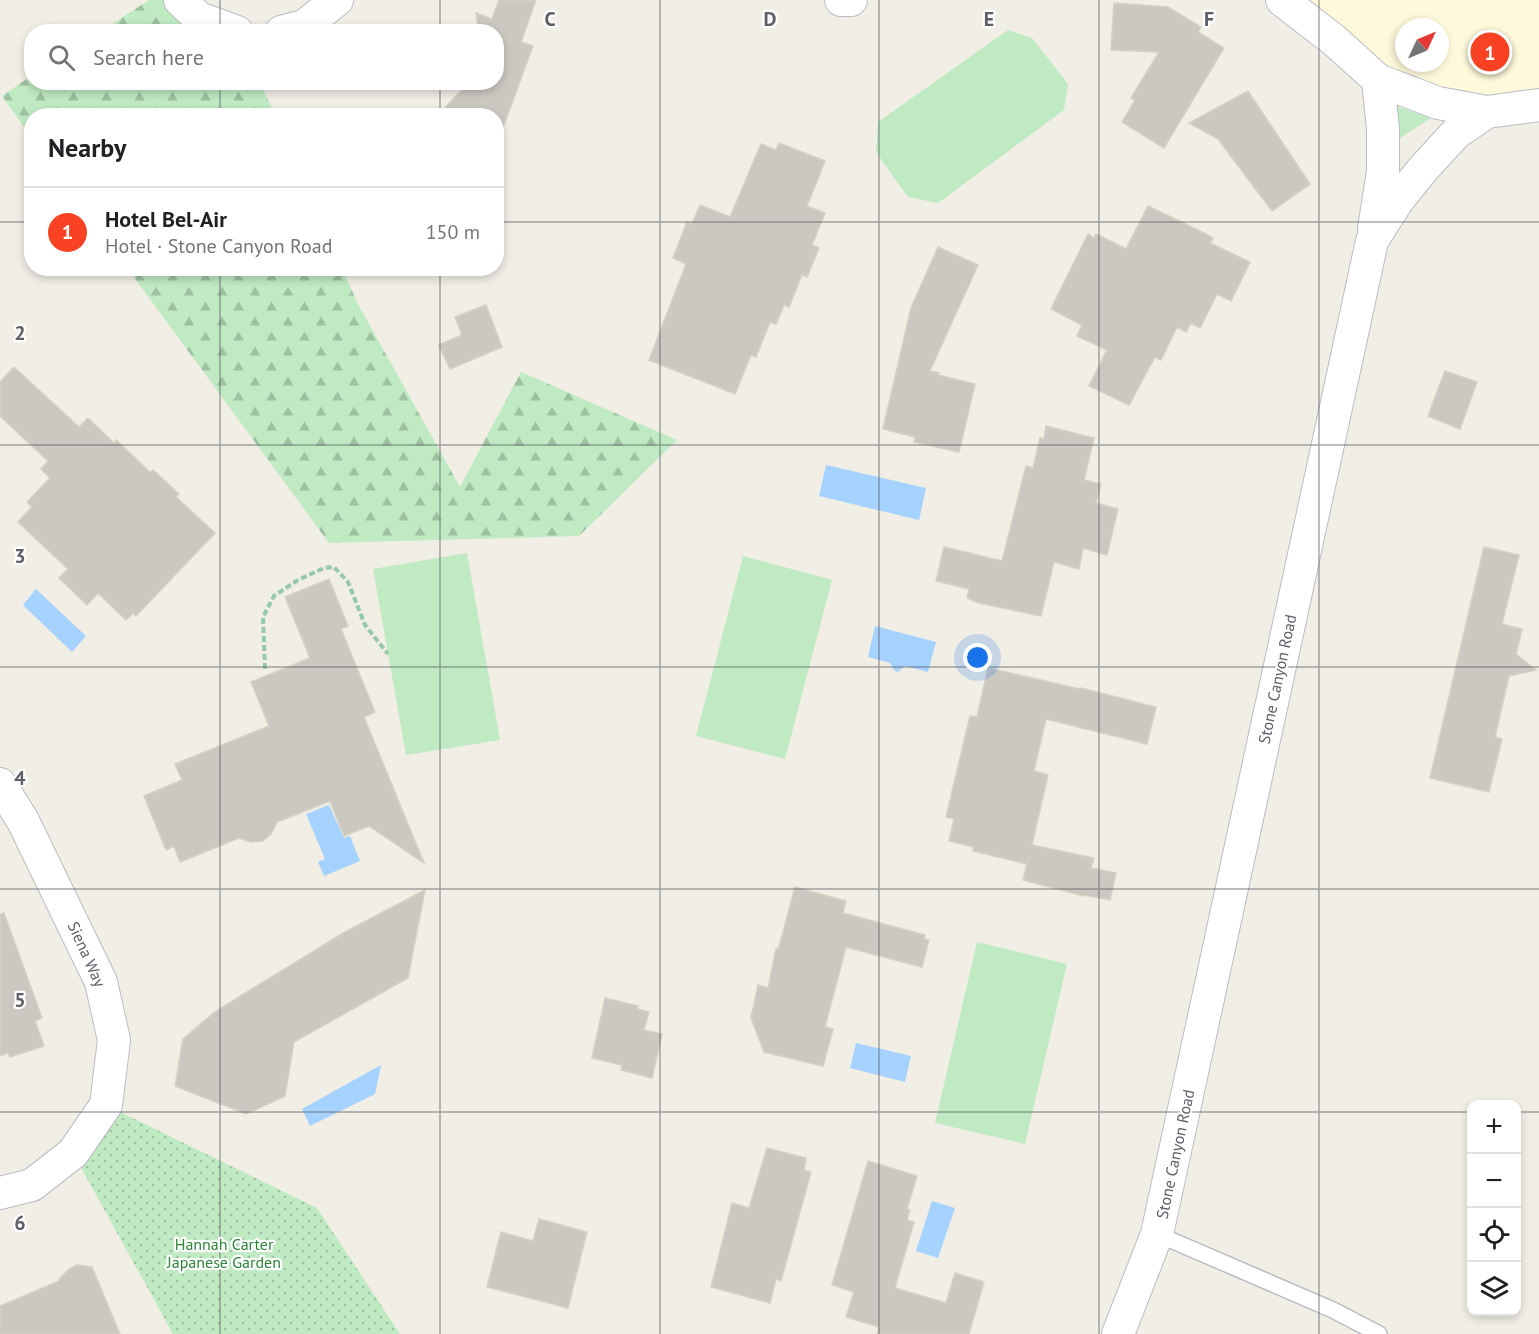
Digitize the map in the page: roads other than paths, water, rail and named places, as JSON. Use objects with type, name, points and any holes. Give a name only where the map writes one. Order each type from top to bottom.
[{"type":"street","points":[[180,0],[200,18],[216,24]]},
{"type":"street","points":[[307,24],[337,0]]},
{"type":"street","points":[[841,0],[851,0]]},
{"type":"street","points":[[1282,0],[1335,41],[1378,80],[1438,103],[1487,112]]},
{"type":"street","points":[[1372,241],[1383,172],[1383,129],[1378,80]]},
{"type":"street","name":"Stone Canyon Road","points":[[1118,1334],[1157,1234],[1372,241],[1398,200],[1456,133],[1487,112],[1539,105]]},
{"type":"street","name":"Siena Way","points":[[0,784],[23,821],[101,982],[114,1040],[106,1105],[73,1153],[32,1185],[0,1192]]},
{"type":"lane","points":[[1157,1234],[1333,1310],[1379,1334]]},
{"type":"water","points":[[826,465],[926,488],[919,520],[819,496]]},
{"type":"water","points":[[36,589],[86,636],[72,652],[23,605]]},
{"type":"water","points":[[875,626],[936,642],[928,672],[905,666],[898,672],[890,663],[868,657]]},
{"type":"water","points":[[329,805],[344,838],[350,836],[360,861],[324,876],[318,862],[325,859],[306,814]]},
{"type":"water","points":[[856,1043],[911,1056],[905,1082],[850,1068]]},
{"type":"water","points":[[381,1065],[375,1094],[310,1126],[302,1109]]},
{"type":"water","points":[[932,1201],[955,1208],[938,1258],[916,1251]]},
{"type":"place","name":"Hotel Bel-Air","points":[[1490,52]]},
{"type":"park label","name":"Hannah Carter Japanese Garden","points":[[224,1253]]}]
